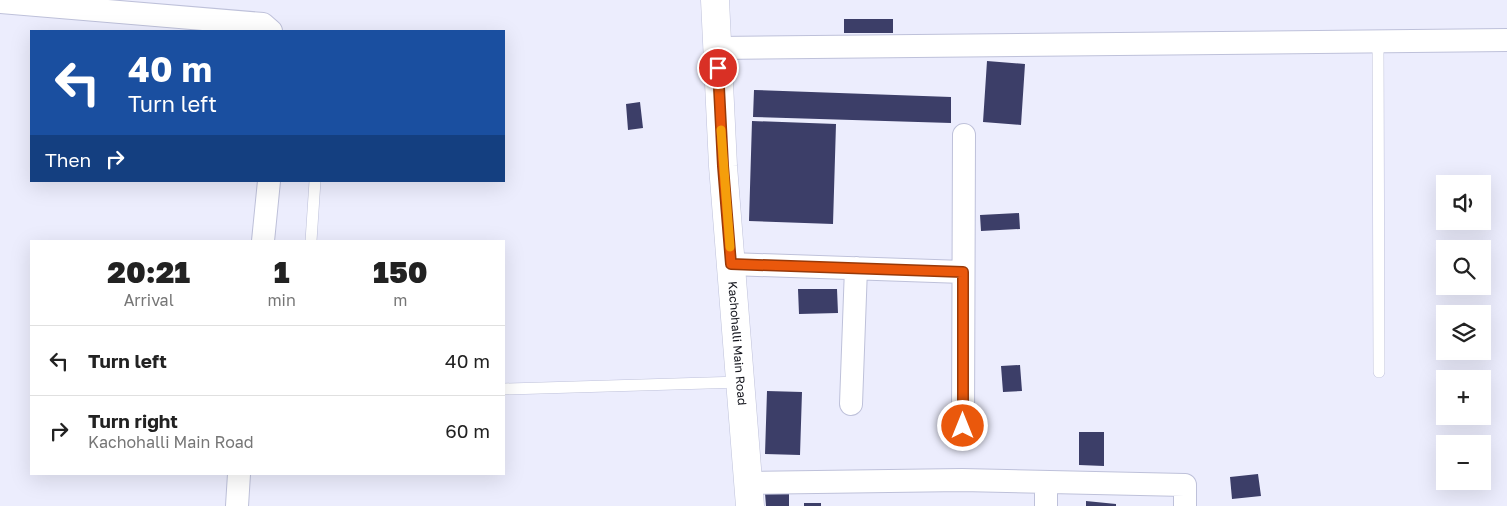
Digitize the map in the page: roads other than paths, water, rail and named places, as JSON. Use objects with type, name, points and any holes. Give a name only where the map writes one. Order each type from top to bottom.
[{"type":"street","name":"Kachohalli Main Road","points":[[715,0],[723,166],[749,495]]},
{"type":"street","points":[[0,2],[263,24],[270,30]]},
{"type":"street","points":[[717,48],[1507,40]]},
{"type":"street","points":[[963,426],[964,135]]},
{"type":"street","points":[[263,240],[269,182]]},
{"type":"street","points":[[731,264],[963,272]]},
{"type":"street","points":[[851,404],[856,268]]},
{"type":"street","points":[[236,506],[239,475]]},
{"type":"street","points":[[749,495],[962,480],[1185,485],[1185,506]]},
{"type":"street","points":[[1046,482],[1046,506]]},
{"type":"lane","points":[[1378,41],[1379,372]]},
{"type":"lane","points":[[311,240],[315,182]]},
{"type":"lane","points":[[505,388],[741,382]]}]
